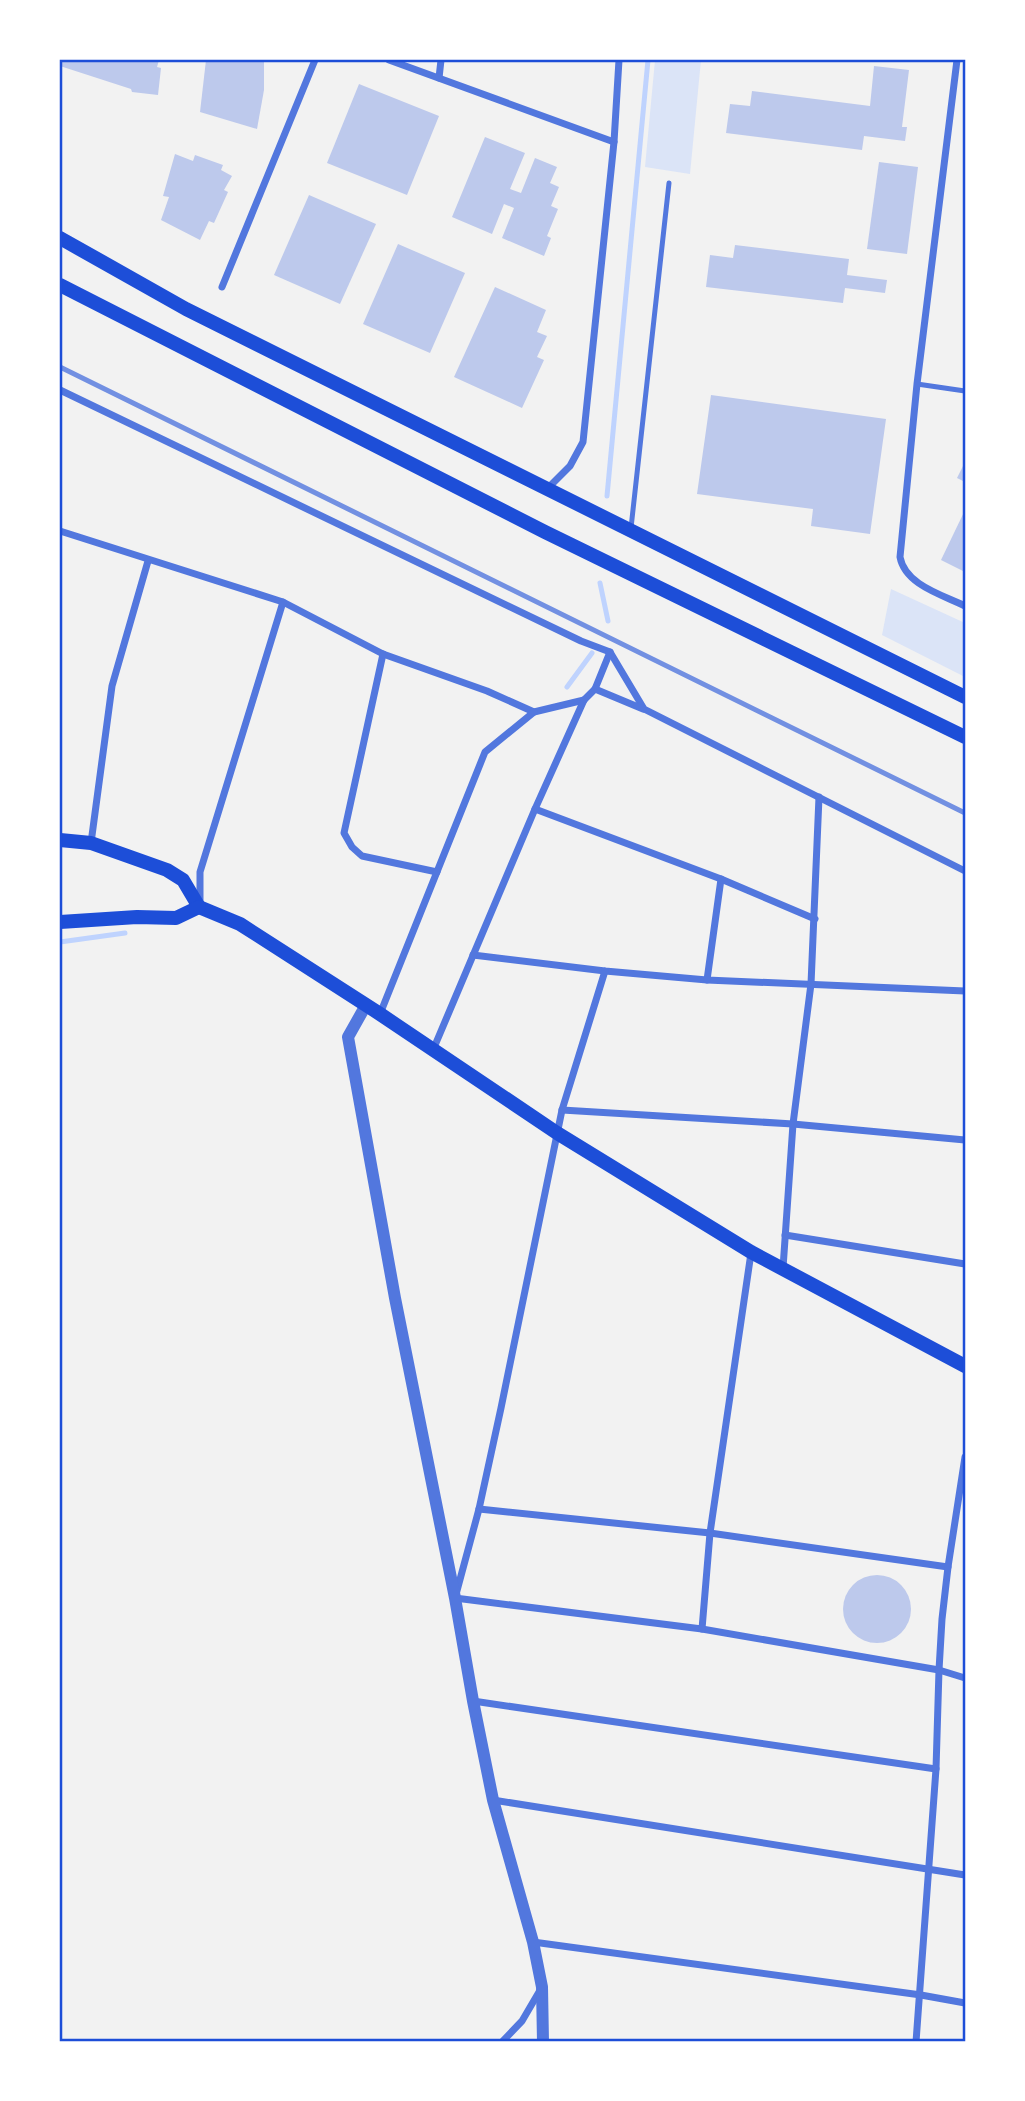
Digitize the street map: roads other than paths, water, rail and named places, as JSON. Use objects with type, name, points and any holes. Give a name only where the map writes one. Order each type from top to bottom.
[{"type":"main road","points":[[60,238],[186,309],[965,697]]},
{"type":"main road","points":[[60,285],[545,532],[965,737]]},
{"type":"main road","points":[[60,840],[90,843],[167,870],[183,880],[200,908],[240,924],[557,1133],[751,1252],[965,1366]]},
{"type":"main road","points":[[60,922],[137,917],[176,918],[200,908]]},
{"type":"street","points":[[222,287],[315,60]]},
{"type":"street","points":[[389,60],[614,142]]},
{"type":"street","points":[[439,78],[441,60]]},
{"type":"street","points":[[546,489],[570,466],[583,442],[620,60]]},
{"type":"street","points":[[957,60],[917,384],[900,557],[907,575],[965,606]]},
{"type":"street","points":[[60,390],[610,653],[644,709]]},
{"type":"street","points":[[60,531],[283,602],[383,654],[487,691],[534,712]]},
{"type":"street","points":[[90,843],[112,686],[148,561]]},
{"type":"street","points":[[200,908],[200,872],[283,602]]},
{"type":"street","points":[[433,1050],[535,809],[584,700],[595,689],[610,653]]},
{"type":"street","points":[[383,654],[344,833],[352,847],[362,856],[438,872]]},
{"type":"street","points":[[595,689],[644,709],[965,871]]},
{"type":"street","points":[[380,1014],[485,752],[534,712],[584,700]]},
{"type":"street","points":[[783,1268],[793,1124],[811,984],[819,797]]},
{"type":"street","points":[[535,809],[721,878],[814,919]]},
{"type":"street","points":[[706,980],[721,878]]},
{"type":"street","points":[[472,955],[706,980],[965,991]]},
{"type":"street","points":[[455,1598],[479,1509],[562,1110],[605,971]]},
{"type":"street","points":[[366,1005],[348,1037],[395,1298],[493,1800],[533,1942],[542,1987],[544,2042]]},
{"type":"street","points":[[562,1110],[793,1124],[965,1140]]},
{"type":"street","points":[[785,1235],[965,1264]]},
{"type":"street","points":[[702,1629],[710,1533],[751,1252]]},
{"type":"street","points":[[916,2042],[936,1769],[939,1670],[948,1567],[965,1457]]},
{"type":"street","points":[[479,1509],[710,1533],[948,1567]]},
{"type":"street","points":[[455,1598],[702,1629],[939,1670],[965,1678]]},
{"type":"street","points":[[473,1701],[936,1769]]},
{"type":"street","points":[[493,1800],[965,1875]]},
{"type":"street","points":[[533,1942],[965,2003]]},
{"type":"street","points":[[502,2042],[522,2021],[542,1987]]},
{"type":"lane","points":[[630,531],[669,183]]},
{"type":"lane","points":[[917,384],[965,391]]},
{"type":"waterway","points":[[607,496],[648,60]]},
{"type":"waterway","points":[[600,583],[608,621]]},
{"type":"waterway","points":[[567,687],[592,653]]},
{"type":"waterway","points":[[60,942],[125,933]]},
{"type":"railway","points":[[60,367],[965,813]]}]
